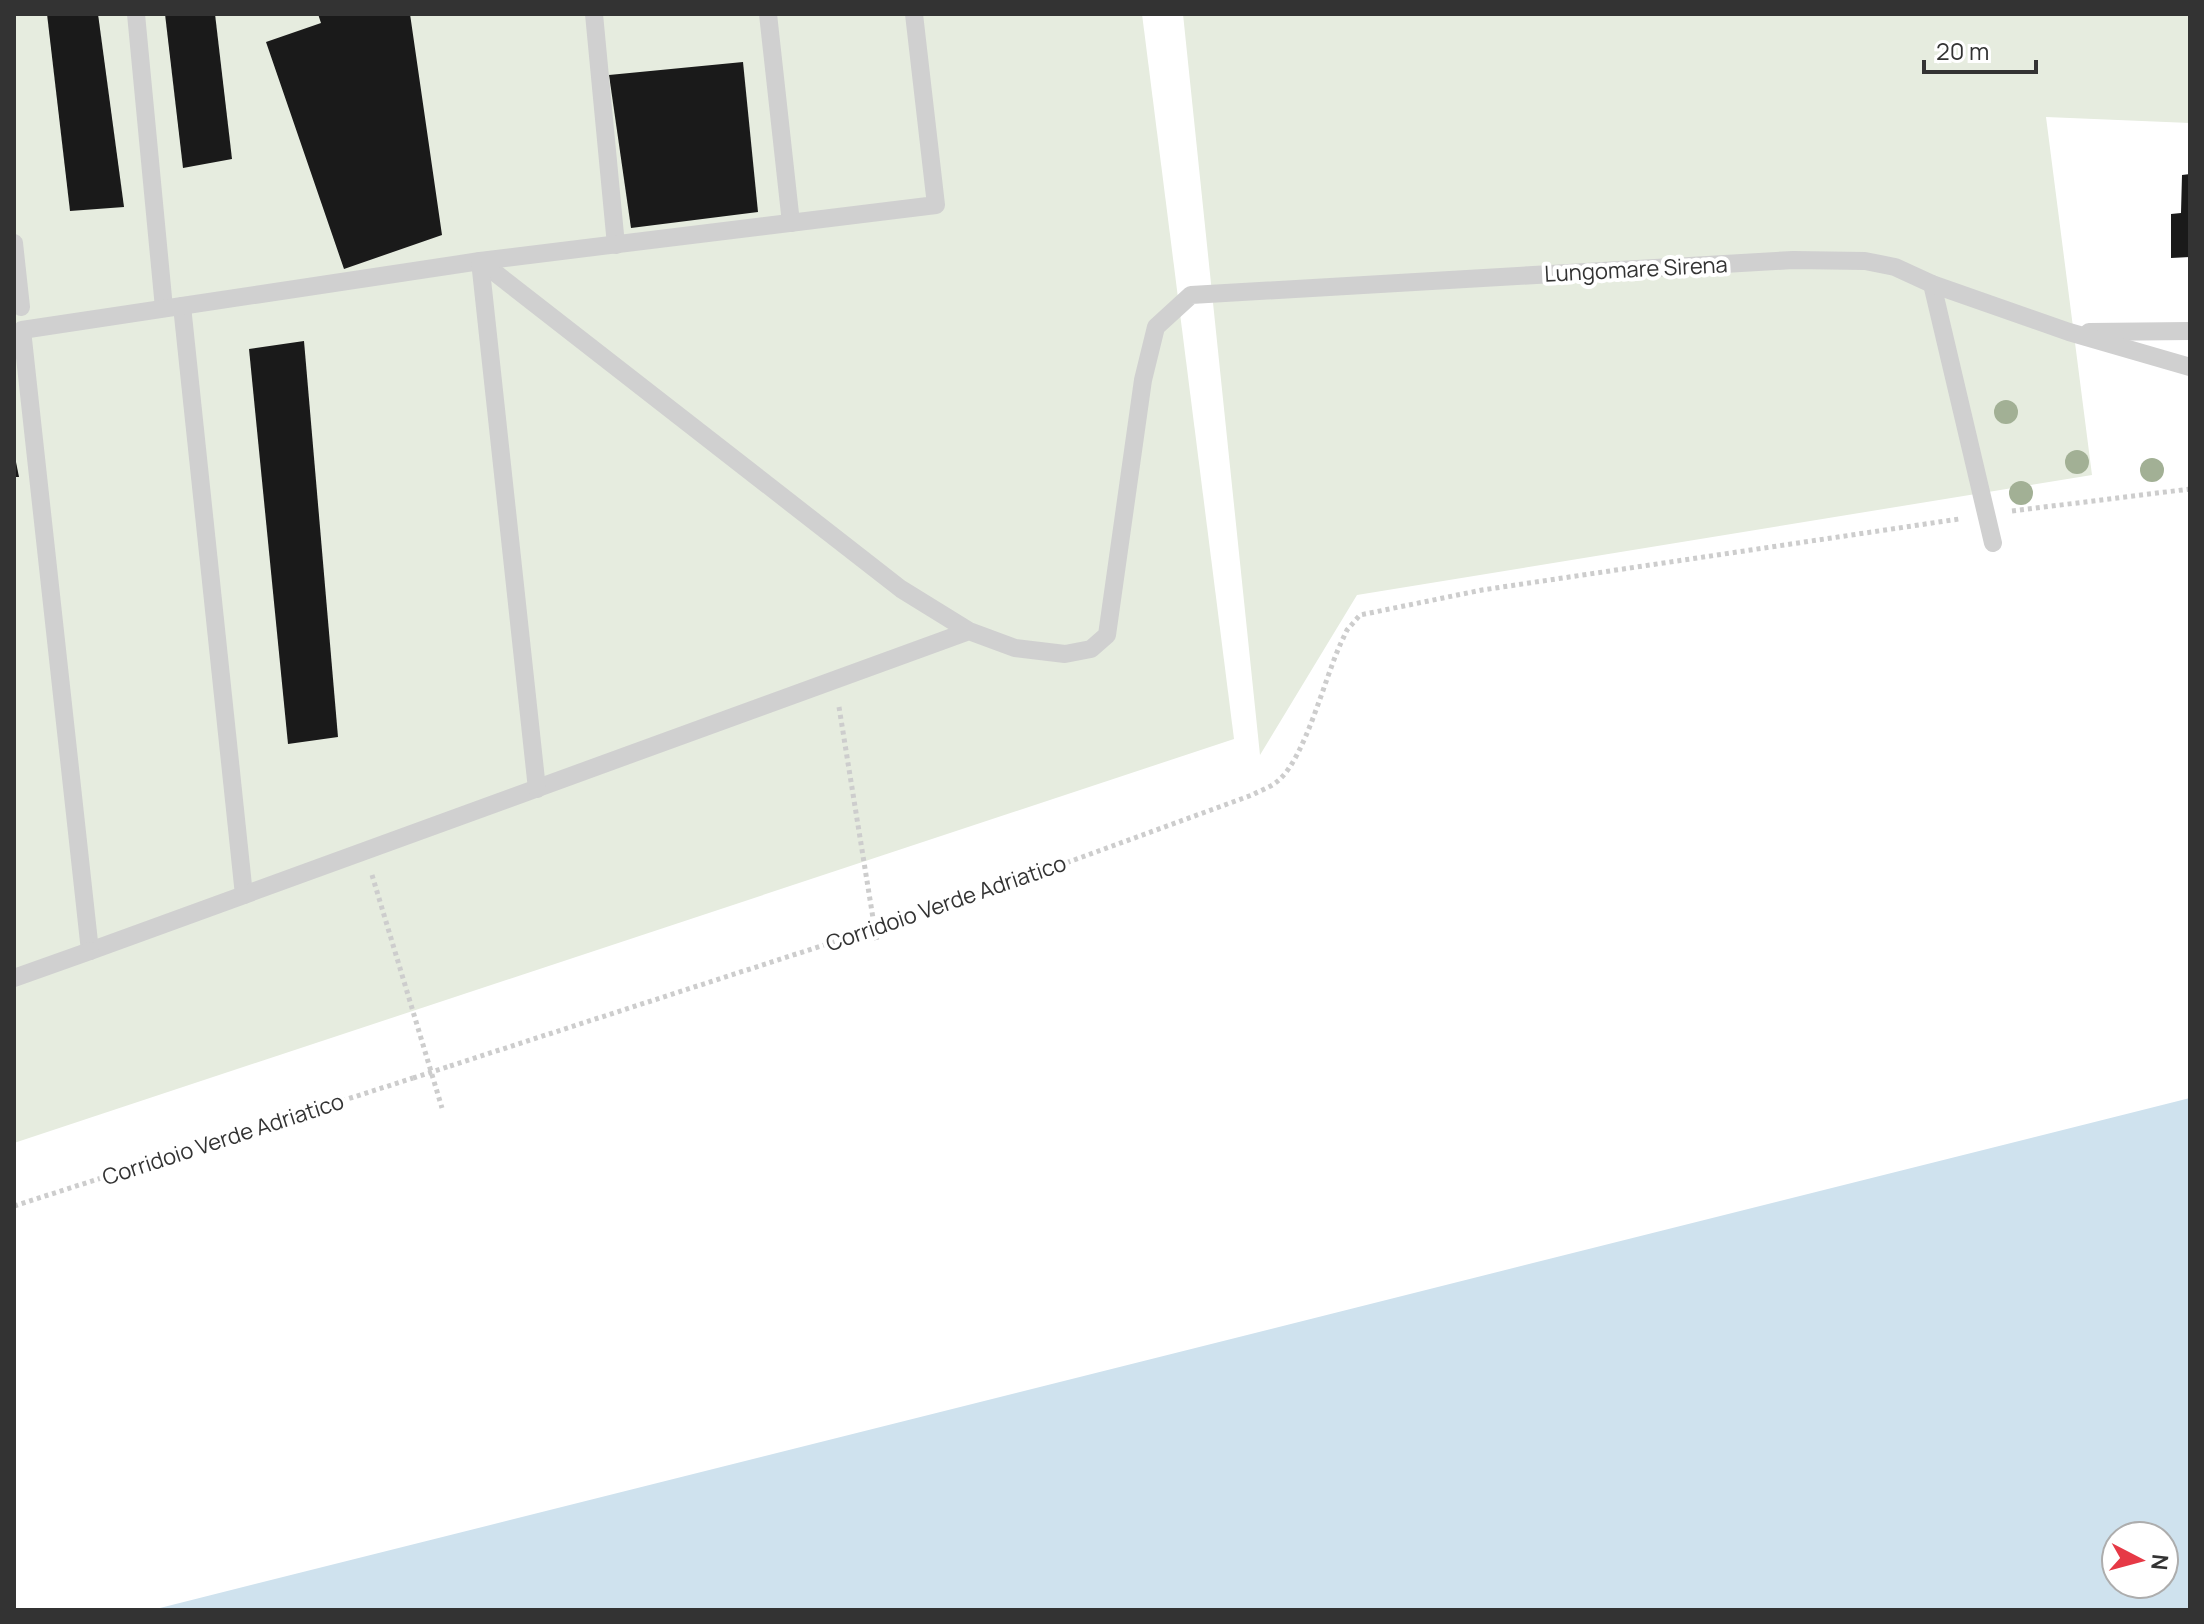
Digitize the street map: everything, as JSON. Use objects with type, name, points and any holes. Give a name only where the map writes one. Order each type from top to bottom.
[{"type":"lane","points":[[136,14],[244,895]]},
{"type":"lane","points":[[594,14],[616,245]]},
{"type":"lane","points":[[768,14],[791,223]]},
{"type":"lane","points":[[22,330],[480,261],[936,205],[914,14]]},
{"type":"lane","points":[[14,243],[17,308],[22,330],[90,951]]},
{"type":"lane","name":"Lungomare Sirena","points":[[969,631],[1015,648],[1065,654],[1091,649],[1107,635],[1143,380],[1156,327],[1191,295],[1793,260],[1865,261],[1895,267],[1932,284],[2069,332],[2190,367]]},
{"type":"lane","points":[[480,261],[901,589],[969,631]]},
{"type":"lane","points":[[480,261],[537,789]]},
{"type":"lane","points":[[1932,284],[1993,543]]},
{"type":"lane","name":"Lungomare Sirena","points":[[2069,332],[2190,331]]},
{"type":"lane","points":[[14,978],[969,631]]},
{"type":"path","points":[[1987,514],[2190,489]]},
{"type":"path","name":"Corridoio Verde Adriatico","points":[[14,1206],[1000,887],[1237,801],[1282,778],[1300,751],[1340,645],[1347,630],[1360,615],[1482,590],[1987,514]]},
{"type":"path","points":[[835,681],[877,943]]},
{"type":"path","points":[[364,852],[442,1108]]},
{"type":"shaded area","points":[[14,14],[1142,14],[1234,739],[14,1143]]},
{"type":"shaded area","points":[[1183,14],[2190,14],[2190,123],[2046,117],[2092,475],[1357,595],[1260,755]]},
{"type":"water","points":[[2190,1098],[2190,1610],[152,1610]]},
{"type":"building","points":[[47,14],[98,14],[124,207],[70,211]]},
{"type":"building","points":[[165,14],[215,14],[232,159],[183,168]]},
{"type":"building","points":[[318,14],[410,14],[442,235],[344,269],[266,42],[321,23]]},
{"type":"building","points":[[743,62],[758,212],[631,228],[609,75]]},
{"type":"building","points":[[2190,174],[2190,257],[2171,258],[2171,214],[2181,213],[2182,175]]},
{"type":"building","points":[[304,341],[338,737],[288,744],[249,349]]},
{"type":"building","points":[[14,452],[19,477],[14,477]]}]
